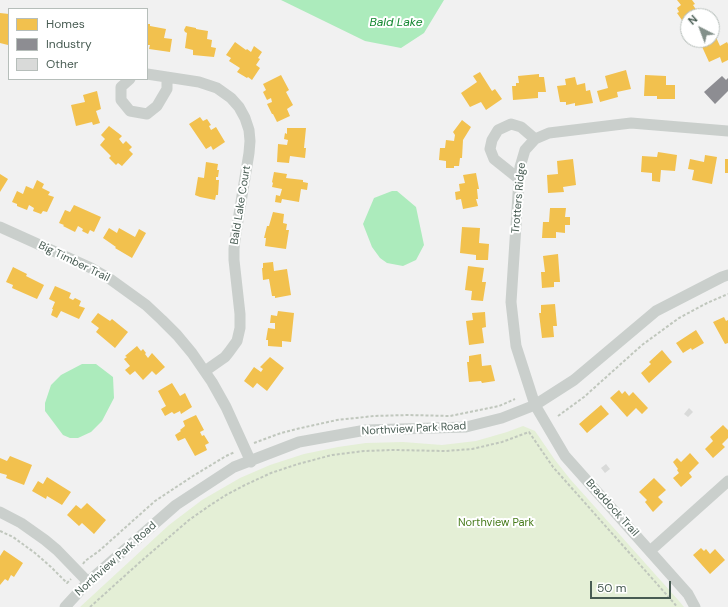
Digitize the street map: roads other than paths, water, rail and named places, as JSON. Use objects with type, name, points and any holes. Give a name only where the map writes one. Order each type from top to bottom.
[{"type":"street","name":"Bald Lake Court","points":[[148,74],[205,84],[222,91],[235,103],[242,113],[250,135],[249,153],[234,249],[240,328],[236,341],[229,352],[205,370]]},
{"type":"street","points":[[129,80],[121,87],[120,100],[130,111],[146,114],[157,106],[167,89],[167,77]]},
{"type":"street","points":[[519,179],[494,159],[490,150],[492,140],[498,130],[511,124],[521,128],[535,140],[549,133],[631,123],[728,131]]},
{"type":"street","name":"Trotters Ridge","points":[[535,140],[525,150],[520,167],[511,302],[516,346],[535,405]]},
{"type":"street","name":"Big Timber Trail","points":[[0,227],[91,268],[110,279],[146,305],[172,330],[205,370],[226,407],[251,462]]},
{"type":"street","name":"Northview Park Road","points":[[65,607],[88,582],[176,505],[234,468],[298,442],[366,430],[466,427],[502,418],[535,405],[574,380],[656,311],[728,275]]},
{"type":"street","name":"Braddock Trail","points":[[535,405],[565,456],[688,594],[695,607]]},
{"type":"street","points":[[650,551],[728,481]]},
{"type":"street","points":[[0,512],[21,522],[45,540],[57,550],[88,582]]},
{"type":"water","name":"Bald Lake","points":[[281,0],[444,0],[424,33],[401,48],[365,41]]},
{"type":"water","points":[[392,191],[397,191],[416,207],[424,245],[416,260],[403,266],[387,263],[380,258],[372,247],[363,224],[374,198]]},
{"type":"water","points":[[82,364],[96,364],[113,377],[114,398],[102,421],[91,432],[78,438],[70,438],[63,435],[45,411],[45,403],[51,385],[61,375]]},
{"type":"park label","name":"Northview Park","points":[[496,523]]}]
